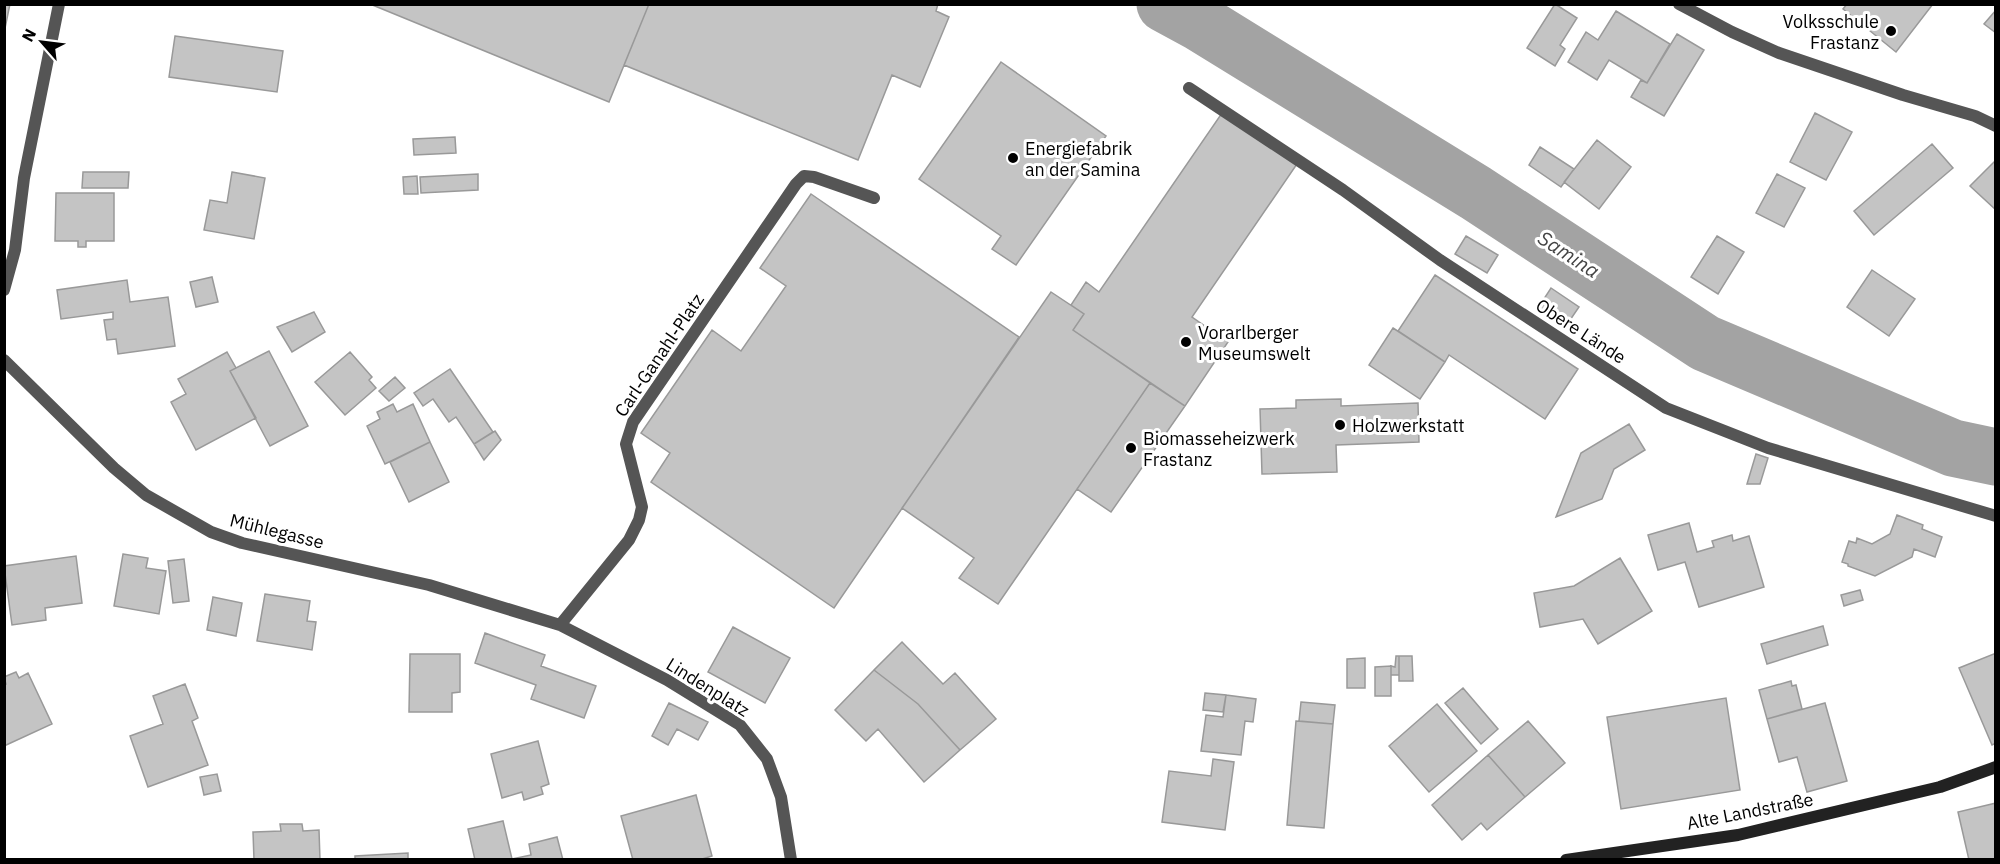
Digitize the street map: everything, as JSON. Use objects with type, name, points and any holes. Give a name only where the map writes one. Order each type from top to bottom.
[{"type":"main road","name":"Alte Landstraße","points":[[1566,860],[1738,835],[1940,787],[1995,767]]},
{"type":"street","points":[[4,290],[15,250],[24,178],[59,4]]},
{"type":"street","points":[[1679,4],[1732,32],[1779,53],[1903,95],[1975,116],[1995,126]]},
{"type":"street","name":"Obere Lände","points":[[1189,88],[1343,190],[1440,260],[1666,408],[1768,448],[1995,516]]},
{"type":"street","name":"Carl-Ganahl-Platz","points":[[560,625],[629,540],[639,520],[642,507],[626,444],[633,423],[796,184],[804,176],[814,177],[874,198]]},
{"type":"street","name":"Mühlegasse","points":[[4,360],[114,468],[146,495],[211,532],[242,543],[429,585],[560,625]]},
{"type":"street","name":"Lindenplatz","points":[[560,625],[667,680],[740,725],[767,759],[781,797],[790,860]]},
{"type":"building","points":[[4,4],[10,4],[4,33]]},
{"type":"building","points":[[370,4],[649,4],[609,102]]},
{"type":"building","points":[[649,4],[938,4],[936,11],[949,17],[920,87],[892,75],[858,160],[624,65]]},
{"type":"building","points":[[1555,4],[1577,18],[1560,45],[1565,49],[1555,66],[1527,48]]},
{"type":"building","name":"Volksschule Frastanz","points":[[1847,4],[1933,4],[1896,52],[1843,9]]},
{"type":"building","points":[[1996,10],[1996,33],[1984,24]]},
{"type":"building","points":[[1616,11],[1670,44],[1647,83],[1609,60],[1597,80],[1568,62],[1586,32],[1598,40]]},
{"type":"building","points":[[1677,34],[1704,50],[1664,116],[1631,97],[1641,80],[1647,83]]},
{"type":"building","points":[[175,36],[283,51],[277,92],[169,77]]},
{"type":"building","name":"Energiefabrik an der Samina","points":[[1001,62],[1106,136],[1016,265],[992,249],[1001,236],[919,179]]},
{"type":"building","points":[[1222,113],[1297,164],[1192,317],[1228,342],[1185,406],[1073,330],[1084,314],[1071,305],[1086,282],[1099,292]]},
{"type":"building","points":[[1815,113],[1852,132],[1826,180],[1790,162]]},
{"type":"building","points":[[455,137],[456,153],[414,155],[413,139]]},
{"type":"building","points":[[1597,140],[1631,167],[1599,209],[1564,182]]},
{"type":"building","points":[[1932,144],[1953,168],[1874,235],[1854,211]]},
{"type":"building","points":[[1540,147],[1574,169],[1561,187],[1529,165]]},
{"type":"building","points":[[1996,160],[1996,210],[1970,186]]},
{"type":"building","points":[[83,172],[129,172],[128,188],[82,188]]},
{"type":"building","points":[[232,172],[265,178],[254,239],[204,230],[210,200],[227,203]]},
{"type":"building","points":[[478,174],[478,190],[421,193],[420,177]]},
{"type":"building","points":[[1777,174],[1805,188],[1784,227],[1756,213]]},
{"type":"building","points":[[417,176],[418,194],[404,194],[403,177]]},
{"type":"building","points":[[56,193],[114,193],[114,241],[86,241],[86,247],[78,247],[78,241],[55,241]]},
{"type":"building","points":[[811,194],[1019,337],[834,608],[651,482],[670,453],[641,433],[712,330],[741,351],[786,286],[760,268]]},
{"type":"building","points":[[1466,236],[1498,255],[1487,273],[1455,254]]},
{"type":"building","points":[[1717,236],[1744,252],[1718,294],[1691,277]]},
{"type":"building","points":[[1872,270],[1915,299],[1889,336],[1847,307]]},
{"type":"building","points":[[1435,275],[1578,369],[1545,419],[1449,355],[1445,362],[1398,331]]},
{"type":"building","points":[[212,277],[218,302],[196,307],[190,282]]},
{"type":"building","points":[[127,280],[130,302],[168,297],[175,346],[118,354],[116,339],[107,340],[104,320],[113,319],[113,312],[61,319],[57,290]]},
{"type":"building","points":[[1551,288],[1579,307],[1566,326],[1538,308]]},
{"type":"building","points":[[1051,292],[1084,314],[1073,330],[1150,383],[998,604],[959,578],[974,558],[902,508]]},
{"type":"building","points":[[314,312],[325,332],[292,352],[277,327]]},
{"type":"building","points":[[1393,328],[1445,362],[1420,399],[1369,365]]},
{"type":"building","points":[[269,351],[308,426],[270,446],[230,371]]},
{"type":"building","points":[[227,352],[236,368],[230,371],[256,418],[196,450],[171,402],[186,394],[178,379]]},
{"type":"building","points":[[350,352],[372,377],[369,380],[376,388],[345,415],[315,382]]},
{"type":"building","points":[[450,369],[493,432],[474,444],[456,417],[449,422],[433,399],[423,406],[414,393]]},
{"type":"building","points":[[395,377],[405,388],[389,401],[379,391]]},
{"type":"building","name":"Biomasseheizwerk Frastanz","points":[[1150,383],[1185,406],[1111,512],[1077,489]]},
{"type":"building","name":"Holzwerkstatt","points":[[1341,399],[1341,406],[1418,403],[1419,442],[1336,445],[1337,472],[1262,474],[1260,409],[1296,408],[1296,400]]},
{"type":"building","points":[[393,404],[397,412],[413,404],[430,442],[385,464],[367,426],[380,419],[377,412]]},
{"type":"building","points":[[1629,424],[1645,450],[1614,469],[1602,499],[1556,517],[1581,453]]},
{"type":"building","points":[[495,431],[501,440],[484,460],[474,444]]},
{"type":"building","points":[[430,442],[449,482],[409,502],[390,462]]},
{"type":"building","points":[[1756,454],[1768,458],[1760,484],[1747,484]]},
{"type":"building","points":[[1897,515],[1923,525],[1922,529],[1942,537],[1935,557],[1914,549],[1912,557],[1875,576],[1842,562],[1849,541],[1856,543],[1857,538],[1872,544],[1890,534]]},
{"type":"building","points":[[1689,523],[1697,552],[1714,547],[1712,541],[1732,535],[1733,541],[1749,536],[1764,587],[1699,607],[1685,562],[1658,570],[1648,535]]},
{"type":"building","points":[[123,554],[148,558],[146,568],[166,571],[159,614],[114,606]]},
{"type":"building","points":[[76,556],[82,603],[45,608],[46,620],[12,625],[4,566]]},
{"type":"building","points":[[1620,558],[1652,611],[1598,644],[1583,619],[1540,627],[1534,593],[1574,586]]},
{"type":"building","points":[[184,559],[189,601],[173,603],[168,561]]},
{"type":"building","points":[[1860,590],[1863,600],[1844,606],[1841,595]]},
{"type":"building","points":[[265,594],[310,601],[307,621],[316,622],[312,650],[257,641]]},
{"type":"building","points":[[213,597],[242,603],[236,636],[207,630]]},
{"type":"building","points":[[1823,626],[1828,645],[1767,664],[1761,644]]},
{"type":"building","points":[[733,627],[790,658],[765,703],[708,672]]},
{"type":"building","points":[[485,633],[545,655],[541,666],[596,686],[584,718],[531,699],[536,685],[475,663]]},
{"type":"building","points":[[902,642],[943,684],[955,673],[996,719],[960,750],[918,704],[874,670]]},
{"type":"building","points":[[1996,653],[1996,743],[1992,745],[1959,668]]},
{"type":"building","points":[[410,654],[460,654],[460,692],[452,693],[452,712],[409,712]]},
{"type":"building","points":[[1396,656],[1399,656],[1399,675],[1391,675],[1391,666],[1395,667]]},
{"type":"building","points":[[1399,656],[1412,656],[1413,681],[1399,681]]},
{"type":"building","points":[[1365,658],[1365,688],[1347,688],[1347,659]]},
{"type":"building","points":[[1391,666],[1391,696],[1375,696],[1375,667]]},
{"type":"building","points":[[874,670],[918,704],[960,750],[924,782],[878,729],[866,741],[835,710]]},
{"type":"building","points":[[16,672],[19,678],[28,673],[52,724],[4,746],[4,684],[6,684],[4,677]]},
{"type":"building","points":[[1791,681],[1792,686],[1796,685],[1802,709],[1767,719],[1759,690]]},
{"type":"building","points":[[185,684],[198,718],[192,721],[208,765],[148,787],[130,736],[163,724],[153,696]]},
{"type":"building","points":[[1463,688],[1498,729],[1481,744],[1445,703]]},
{"type":"building","points":[[1205,693],[1226,695],[1223,712],[1203,710]]},
{"type":"building","points":[[1226,695],[1256,699],[1253,722],[1245,721],[1241,755],[1201,751],[1206,715],[1223,717]]},
{"type":"building","points":[[1726,698],[1740,790],[1621,809],[1607,717]]},
{"type":"building","points":[[1301,702],[1335,705],[1333,724],[1299,721]]},
{"type":"building","points":[[669,703],[708,722],[698,740],[677,729],[668,745],[652,736]]},
{"type":"building","points":[[1825,703],[1847,781],[1807,792],[1797,757],[1779,762],[1767,719]]},
{"type":"building","points":[[1437,704],[1477,751],[1429,792],[1389,746]]},
{"type":"building","points":[[1296,721],[1333,724],[1324,828],[1287,825]]},
{"type":"building","points":[[1528,721],[1565,763],[1525,797],[1488,755]]},
{"type":"building","points":[[538,741],[549,784],[541,787],[543,794],[524,800],[522,792],[502,798],[491,754]]},
{"type":"building","points":[[1488,755],[1525,797],[1487,830],[1481,823],[1462,840],[1432,805]]},
{"type":"building","points":[[1213,759],[1234,762],[1225,830],[1162,822],[1169,771],[1211,776]]},
{"type":"building","points":[[217,774],[221,791],[204,795],[200,777]]},
{"type":"building","points":[[696,795],[712,856],[699,860],[633,860],[621,816]]},
{"type":"building","points":[[1996,803],[1996,860],[1969,860],[1958,812]]},
{"type":"building","points":[[503,821],[512,859],[531,855],[529,844],[557,837],[563,860],[475,860],[468,829]]},
{"type":"building","points":[[280,824],[302,824],[303,831],[319,830],[320,860],[254,860],[253,832],[281,831]]},
{"type":"building","points":[[408,853],[408,860],[355,860],[355,856]]},
{"type":"waterway","name":"Samina","points":[[1165,4],[1200,23],[1476,193],[1705,343],[1953,448],[1996,457]]},
{"type":"place","name":"Volksschule Frastanz","points":[[1891,31]]},
{"type":"place","name":"Energiefabrik an der Samina","points":[[1013,158]]},
{"type":"place","name":"Vorarlberger Museumswelt","points":[[1186,342]]},
{"type":"place","name":"Holzwerkstatt","points":[[1340,425]]},
{"type":"place","name":"Biomasseheizwerk Frastanz","points":[[1131,448]]}]
